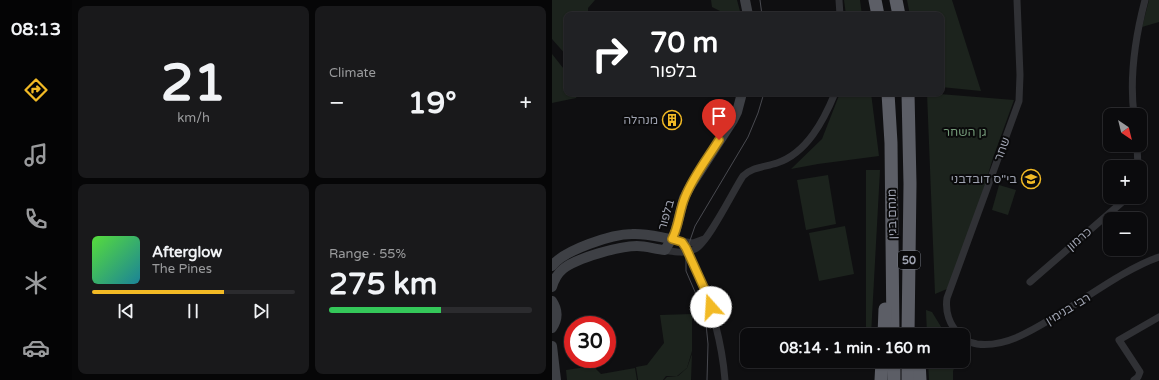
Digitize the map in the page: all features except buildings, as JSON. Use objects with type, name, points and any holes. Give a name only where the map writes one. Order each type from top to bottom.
[{"type":"highway","points":[[875,0],[877,12]]},
{"type":"highway","points":[[896,0],[898,12]]},
{"type":"highway","name":"מנחם בגין","points":[[888,96],[892,199],[893,328]]},
{"type":"highway","name":"מנחם בגין","points":[[908,96],[910,184],[908,328]]},
{"type":"highway","points":[[910,184],[918,328]]},
{"type":"highway","points":[[884,328],[892,199]]},
{"type":"highway","points":[[881,380],[882,368]]},
{"type":"highway","points":[[894,368],[894,380]]},
{"type":"highway","points":[[908,368],[908,380]]},
{"type":"highway","points":[[919,368],[920,380]]},
{"type":"street","points":[[745,0],[747,12]]},
{"type":"street","points":[[839,0],[840,12]]},
{"type":"street","name":"שחר","points":[[955,328],[947,313],[947,298],[1019,101],[1020,62],[1017,0]]},
{"type":"street","points":[[1133,108],[1131,85],[1132,62],[1145,0]]},
{"type":"street","name":"בלפור","points":[[664,250],[672,239],[678,225],[684,198],[700,170],[733,120],[741,96]]},
{"type":"street","points":[[552,287],[555,279],[567,266],[582,259],[610,250],[630,247],[644,247],[688,252],[698,248],[706,238],[743,176],[749,171],[792,156],[802,148],[820,125],[834,96]]},
{"type":"street","name":"כרמון","points":[[1030,282],[1120,204]]},
{"type":"street","name":"בלפור","points":[[552,266],[567,253],[617,236],[637,234],[672,239]]},
{"type":"street","points":[[672,239],[682,242],[696,243],[706,238]]},
{"type":"street","points":[[682,242],[688,252],[709,301],[716,327],[725,380]]},
{"type":"street","name":"רבי בנימין","points":[[970,342],[982,344],[999,343],[1023,334],[1046,322],[1131,270],[1159,257]]},
{"type":"street","points":[[552,301],[557,314],[552,328]]},
{"type":"street","points":[[1134,380],[1138,377],[1140,372],[1119,340],[1159,317]]},
{"type":"street","points":[[552,346],[556,380]]},
{"type":"green space","points":[[552,0],[595,0],[588,8],[588,12],[564,12],[564,53],[552,39]]},
{"type":"green space","points":[[711,0],[737,0],[740,12],[722,12],[712,7]]},
{"type":"green space","points":[[844,0],[860,0],[862,12],[846,12]]},
{"type":"green space","points":[[907,0],[952,0],[981,91],[944,87],[944,12],[909,12]]},
{"type":"green space","points":[[1149,0],[1159,0],[1159,22],[1142,27]]},
{"type":"green space","points":[[552,54],[564,69],[564,96],[577,96],[576,98],[552,103]]},
{"type":"green space","name":"גן השחר","points":[[944,94],[1014,100],[993,158],[954,286],[935,294],[927,96],[944,96]]},
{"type":"green space","points":[[839,96],[871,96],[879,156],[791,169],[822,139]]},
{"type":"green space","points":[[866,170],[880,170],[871,328],[866,328]]},
{"type":"green space","points":[[828,175],[836,224],[806,230],[797,180]]},
{"type":"green space","points":[[999,185],[1016,190],[1008,215],[992,210]]},
{"type":"green space","points":[[845,226],[854,274],[819,281],[809,233]]},
{"type":"green space","points":[[926,310],[932,312],[942,328],[927,328]]},
{"type":"green space","points":[[692,314],[692,351],[687,368],[677,376],[666,376],[663,380],[638,380],[636,367],[647,365],[664,343],[660,315]]},
{"type":"green space","points":[[692,354],[691,380],[664,380],[667,377],[678,376],[687,368]]},
{"type":"green space","points":[[595,368],[601,374],[635,368],[637,380],[567,380],[566,370]]},
{"type":"green space","points":[[928,368],[954,368],[953,380],[929,380]]},
{"type":"tram line","points":[[760,0],[762,12]]},
{"type":"tram line","points":[[707,380],[708,344],[706,324],[702,308],[686,271],[686,252],[695,226],[748,137],[763,96]]},
{"type":"place","name":"מנהלה","points":[[672,120]]},
{"type":"place","name":"בי\"ס דובדבני","points":[[1031,179]]},
{"type":"route","points":[[711,307],[686,248],[682,242],[672,239],[678,225],[684,198],[719,140]]}]
